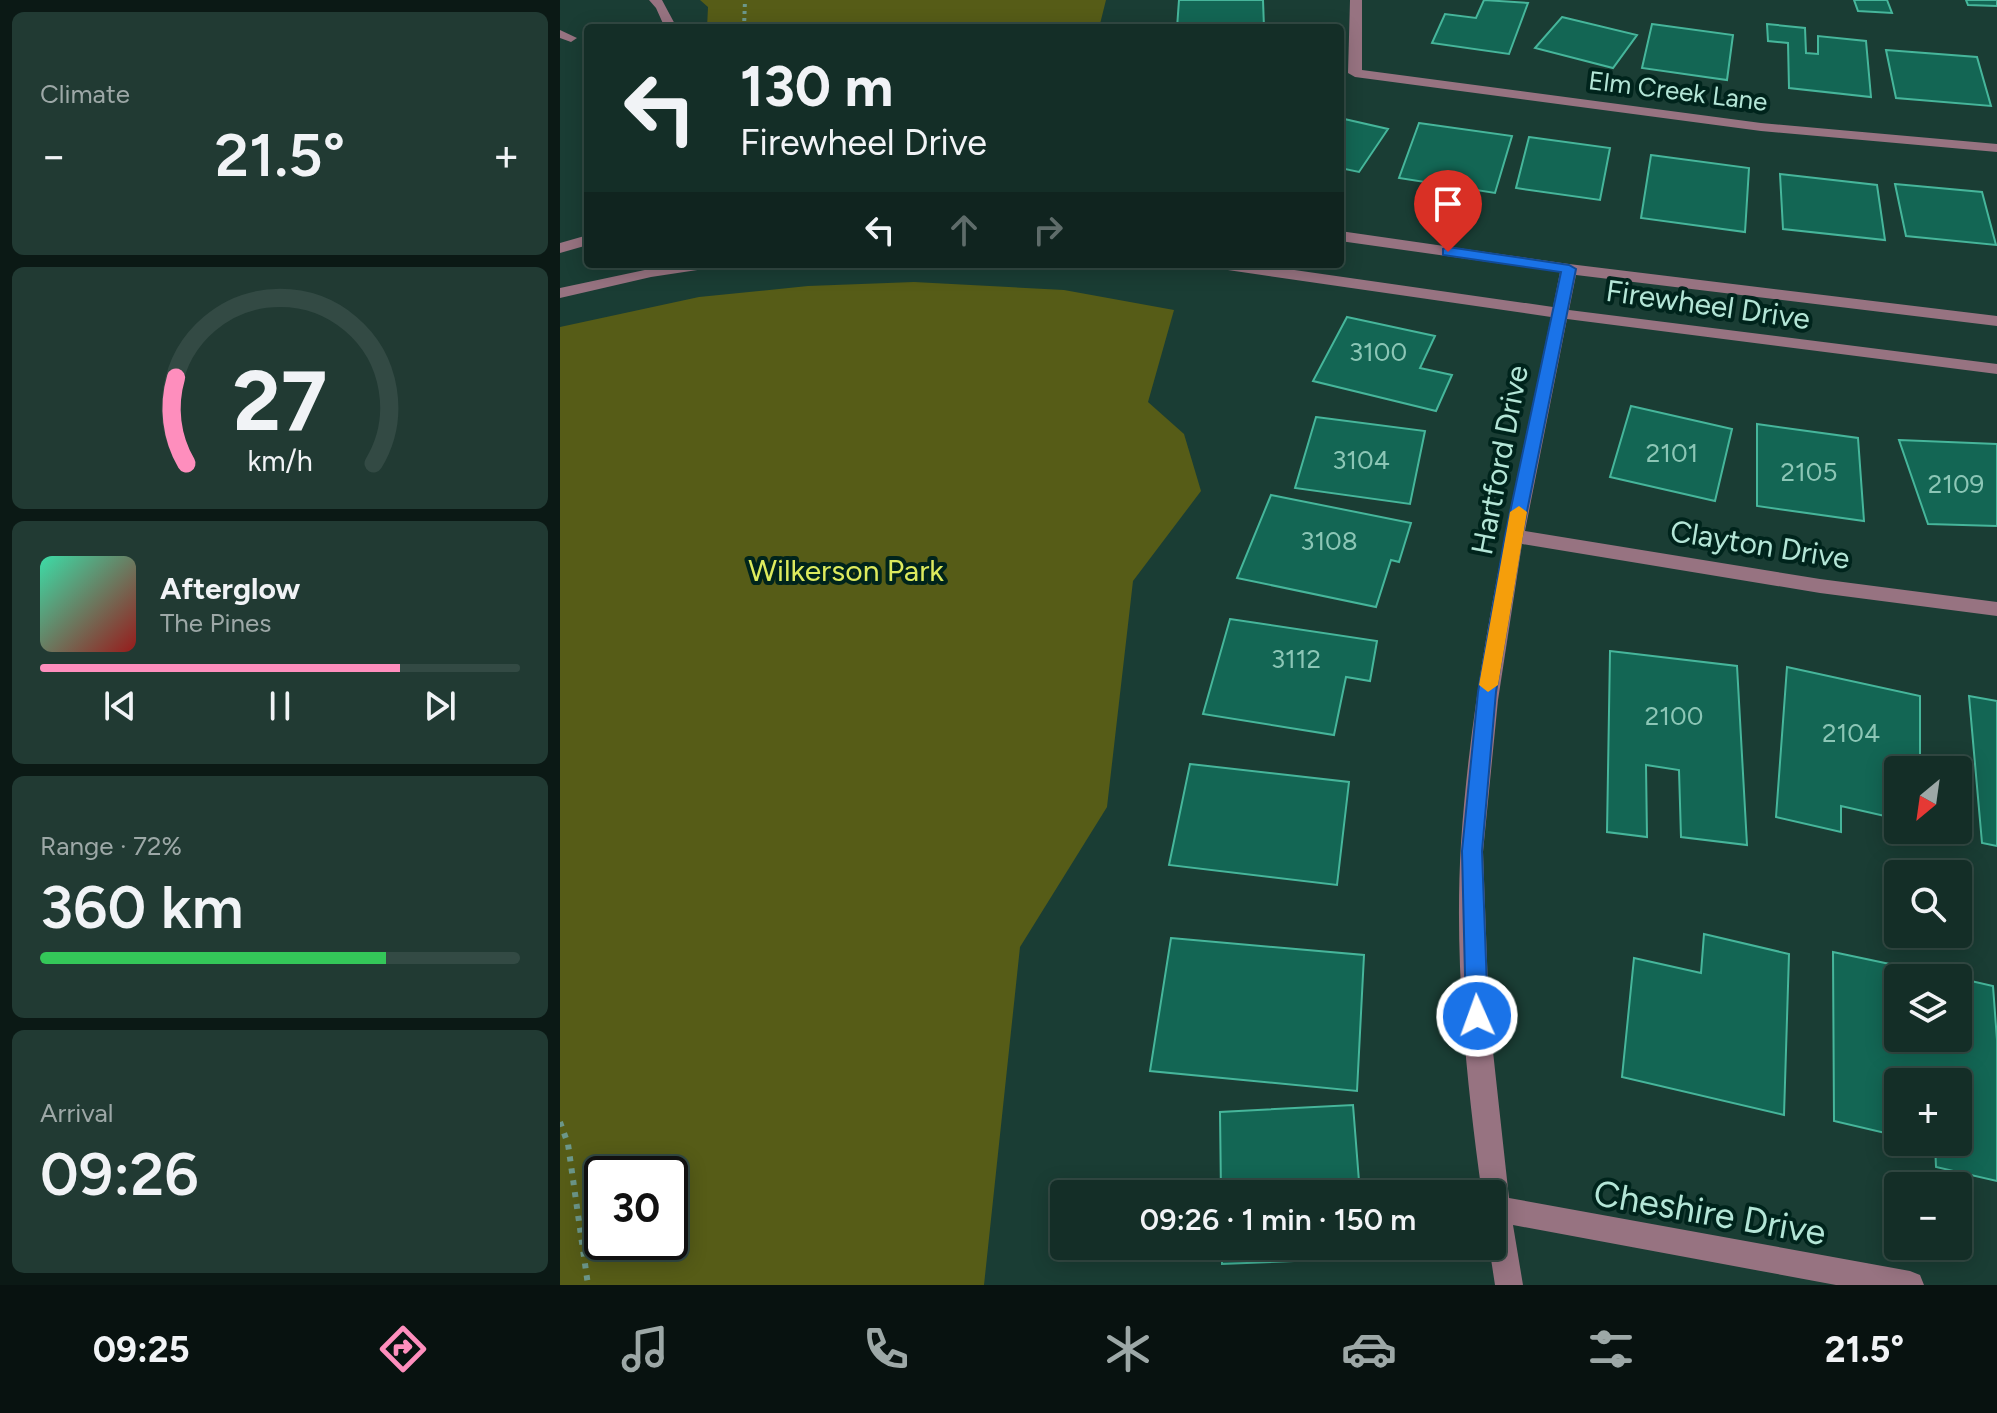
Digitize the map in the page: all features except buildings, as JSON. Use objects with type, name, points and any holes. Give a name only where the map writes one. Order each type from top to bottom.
[{"type":"street","points":[[655,0],[662,7],[669,24]]},
{"type":"street","name":"Elm Creek Lane","points":[[1356,0],[1355,73],[1761,127],[1997,148]]},
{"type":"street","name":"Firewheel Drive","points":[[1344,237],[1569,269],[1997,321]]},
{"type":"street","points":[[560,248],[584,241]]},
{"type":"street","points":[[560,293],[650,268]]},
{"type":"street","name":"Firewheel Drive","points":[[1249,268],[1560,313],[1997,369]]},
{"type":"street","name":"Hartford Drive","points":[[1493,1180],[1477,1016],[1472,851],[1487,692],[1513,536],[1569,269]]},
{"type":"street","name":"Clayton Drive","points":[[1513,536],[1820,586],[1997,609]]},
{"type":"street","name":"Cheshire Drive","points":[[1506,1211],[1910,1285]]},
{"type":"street","name":"Hartford Drive","points":[[1505,1260],[1509,1285]]},
{"type":"path","points":[[744,24],[745,0]]},
{"type":"path","points":[[560,1122],[568,1144],[588,1285]]},
{"type":"green space","points":[[700,0],[1106,0],[1100,24],[707,24],[708,7]]},
{"type":"green space","name":"Wilkerson Park","points":[[914,282],[1064,290],[1174,310],[1148,402],[1184,434],[1201,491],[1133,581],[1107,807],[1020,947],[984,1285],[560,1285],[560,327],[699,297],[808,286]]},
{"type":"slow traffic","points":[[1488,685],[1519,512]]},
{"type":"route","points":[[1448,252],[1569,269],[1513,536],[1487,692],[1472,851],[1477,1016]]}]
